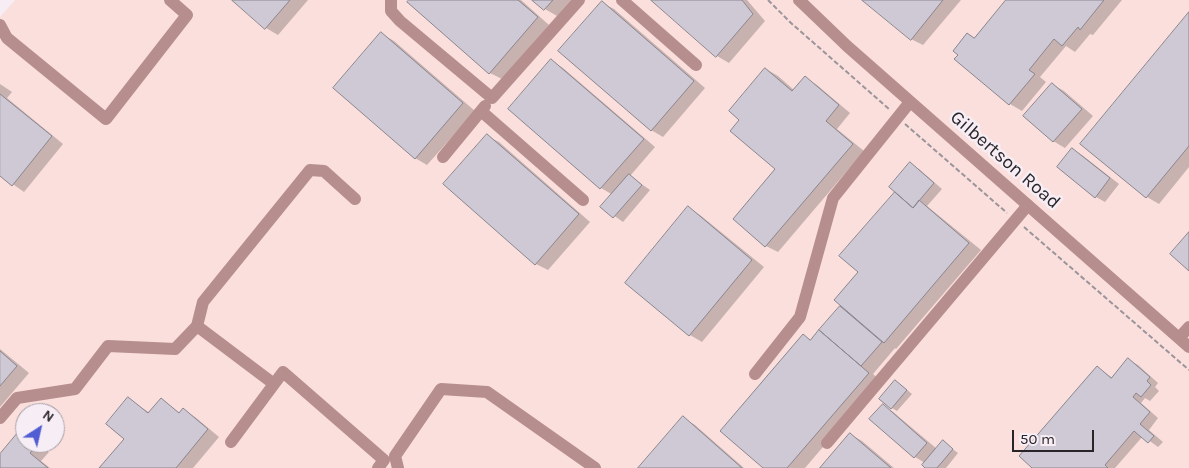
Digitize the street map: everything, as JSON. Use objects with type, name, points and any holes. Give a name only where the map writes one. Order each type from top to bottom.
[{"type":"street","points":[[0,25],[7,38],[106,119],[187,15],[170,0]]},
{"type":"street","points":[[391,0],[391,11],[400,21],[492,98]]},
{"type":"street","points":[[443,157],[492,98],[579,0]]},
{"type":"street","points":[[622,0],[696,66]]},
{"type":"street","name":"Gilbertson Road","points":[[799,0],[910,102],[1184,342]]},
{"type":"street","points":[[756,374],[800,317],[833,198],[910,102]]},
{"type":"street","points":[[481,111],[583,200]]},
{"type":"street","points":[[0,418],[17,398],[76,389],[108,346],[176,349],[197,326],[203,302],[310,170],[324,171],[355,199]]},
{"type":"street","points":[[827,444],[1028,205]]},
{"type":"street","points":[[197,326],[274,384]]},
{"type":"street","points":[[1184,342],[1189,327]]},
{"type":"street","points":[[232,442],[283,372],[384,460],[378,468]]},
{"type":"street","points":[[398,468],[395,456],[441,389],[487,392],[596,468]]},
{"type":"path","points":[[768,0],[1015,220],[1189,370]]},
{"type":"shaded area","points":[[15,0],[1189,0],[1189,468],[0,468],[0,17]]},
{"type":"building","points":[[232,0],[290,0],[265,29]]},
{"type":"building","points":[[409,0],[518,0],[538,17],[489,74],[407,2]]},
{"type":"building","points":[[532,0],[553,0],[544,10]]},
{"type":"building","points":[[651,0],[742,0],[753,14],[716,57]]},
{"type":"building","points":[[862,0],[943,0],[911,40]]},
{"type":"building","points":[[1006,0],[1104,0],[1080,30],[1078,27],[1062,46],[1054,39],[1029,70],[1035,74],[1009,105],[954,59],[958,55],[953,51],[967,33],[974,38]]},
{"type":"building","points":[[602,1],[694,81],[651,131],[558,51]]},
{"type":"building","points":[[1189,12],[1189,146],[1146,198],[1080,144]]},
{"type":"building","points":[[381,32],[463,103],[415,159],[333,88]]},
{"type":"building","points":[[551,59],[644,139],[600,189],[508,109]]},
{"type":"building","points":[[765,68],[792,91],[805,76],[839,105],[826,121],[853,144],[765,247],[733,219],[775,169],[730,131],[739,120],[729,111]]},
{"type":"building","points":[[1052,83],[1082,109],[1053,142],[1023,116]]},
{"type":"building","points":[[0,94],[52,136],[12,186],[0,176]]},
{"type":"building","points":[[487,134],[579,214],[535,265],[443,184]]},
{"type":"building","points":[[1072,148],[1110,178],[1095,198],[1057,167]]},
{"type":"building","points":[[910,162],[934,183],[913,208],[889,187]]},
{"type":"building","points":[[629,174],[642,185],[613,218],[600,207]]},
{"type":"building","points":[[895,192],[913,208],[919,200],[969,243],[884,343],[834,300],[858,272],[839,256]]},
{"type":"building","points":[[688,206],[752,260],[689,336],[625,283]]},
{"type":"building","points":[[1189,232],[1189,271],[1170,254]]},
{"type":"building","points":[[840,306],[882,342],[861,366],[819,330]]},
{"type":"building","points":[[819,330],[869,373],[787,468],[763,468],[720,431],[803,334],[810,340]]},
{"type":"building","points":[[0,351],[17,366],[0,386]]},
{"type":"building","points":[[1128,358],[1150,377],[1147,381],[1151,385],[1141,397],[1136,393],[1133,397],[1150,412],[1140,424],[1154,436],[1148,443],[1134,431],[1105,465],[1108,468],[1032,468],[1019,456],[1097,366],[1111,378]]},
{"type":"building","points":[[895,380],[907,390],[891,409],[879,399]]},
{"type":"building","points":[[128,397],[148,413],[161,398],[179,413],[183,408],[208,429],[176,468],[99,468],[124,439],[106,424]]},
{"type":"building","points":[[883,404],[927,443],[914,458],[869,419]]},
{"type":"building","points":[[683,416],[742,468],[638,468]]},
{"type":"building","points":[[850,433],[891,468],[820,468]]},
{"type":"building","points":[[15,436],[15,453],[30,453],[48,468],[0,468],[0,454]]},
{"type":"building","points":[[943,440],[953,449],[937,468],[925,468],[922,465]]}]
